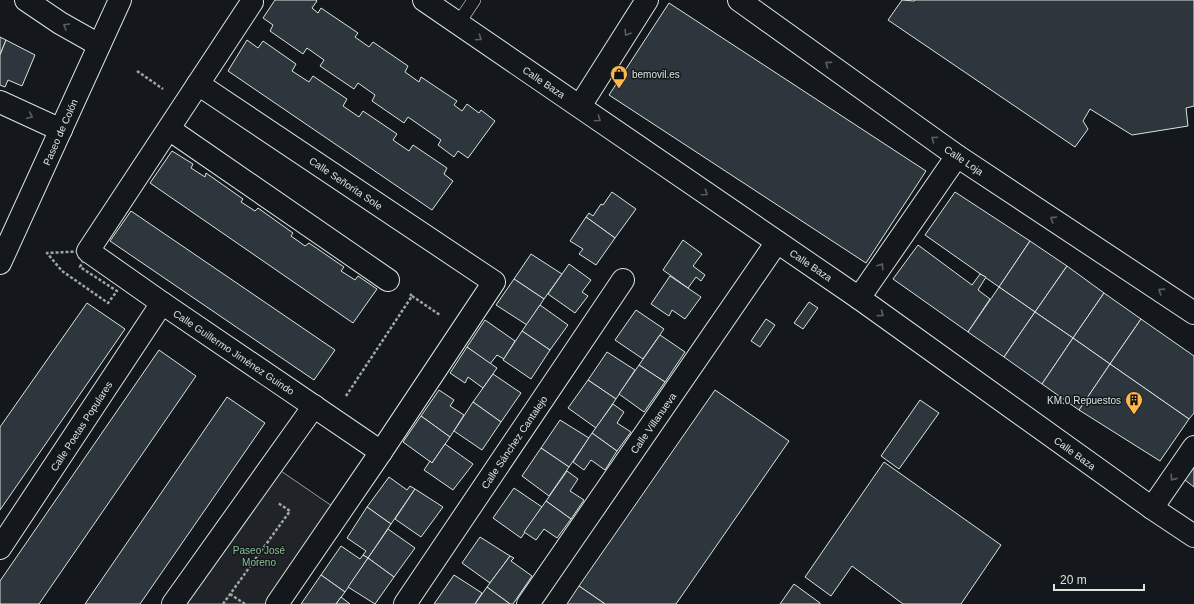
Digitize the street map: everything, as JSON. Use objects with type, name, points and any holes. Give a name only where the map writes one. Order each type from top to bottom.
[{"type":"street","points":[[26,0],[99,45]]},
{"type":"street","name":"Paseo de Colón","points":[[0,263],[120,0]]},
{"type":"street","name":"Calle Baza","points":[[424,0],[859,298],[1152,508],[1194,536]]},
{"type":"street","points":[[580,106],[647,0]]},
{"type":"street","name":"Calle Loja","points":[[739,0],[957,156],[1194,313]]},
{"type":"street","points":[[252,2],[169,129],[388,280]]},
{"type":"street","name":"Calle Señorita Sole","points":[[198,84],[494,282],[462,330]]},
{"type":"street","points":[[0,102],[61,130]]},
{"type":"street","name":"Calle Guillermo Jiménez Guindo","points":[[169,129],[88,251],[381,452]]},
{"type":"street","points":[[859,298],[957,156]]},
{"type":"street","name":"Calle Villanueva","points":[[528,604],[777,242]]},
{"type":"street","name":"Calle Sánchez Cantalejo","points":[[405,604],[623,280]]},
{"type":"street","name":"Calle Poetas Populares","points":[[0,548],[162,303]]},
{"type":"street","points":[[277,604],[462,330]]},
{"type":"street","points":[[173,604],[314,406]]},
{"type":"street","points":[[1152,508],[1194,448]]},
{"type":"lane","points":[[458,24],[474,0]]},
{"type":"path","points":[[137,71],[158,86]]},
{"type":"path","points":[[388,280],[462,330]]},
{"type":"path","points":[[331,418],[412,296]]},
{"type":"path","points":[[223,604],[290,511],[255,488]]},
{"type":"path","points":[[230,594],[245,604]]},
{"type":"green space","name":"Paseo José Moreno","points":[[278,469],[335,508],[268,604],[183,604]]},
{"type":"building","points":[[275,0],[316,0],[317,1],[312,8],[318,13],[321,8],[358,33],[355,37],[369,47],[373,42],[408,66],[405,72],[419,82],[421,77],[457,101],[454,105],[462,111],[467,104],[479,113],[481,110],[495,121],[468,158],[458,151],[454,157],[438,145],[441,140],[408,117],[404,123],[372,101],[375,95],[358,83],[354,89],[320,66],[324,60],[307,48],[303,54],[270,31],[273,25],[263,18]]},
{"type":"building","points":[[902,0],[1194,0],[1194,106],[1186,108],[1188,126],[1132,135],[1090,109],[1083,121],[1088,129],[1075,147],[888,20]]},
{"type":"building","points":[[669,3],[926,171],[866,263],[609,95]]},
{"type":"building","points":[[0,37],[6,40],[0,55]]},
{"type":"building","points":[[6,40],[35,55],[22,86],[8,80],[5,87],[0,85],[0,55]]},
{"type":"building","points":[[247,40],[258,48],[263,41],[296,64],[292,71],[309,82],[313,76],[347,99],[343,106],[359,117],[363,111],[397,134],[393,140],[409,151],[413,145],[447,168],[444,174],[453,181],[432,210],[228,71]]},
{"type":"building","points":[[172,151],[193,164],[191,168],[205,177],[206,173],[243,199],[241,202],[255,211],[258,208],[293,233],[291,236],[305,246],[309,243],[344,267],[341,271],[355,280],[358,276],[377,289],[353,323],[150,183]]},
{"type":"building","points":[[612,192],[636,209],[615,238],[586,217],[589,213],[593,216]]},
{"type":"building","points":[[955,192],[1030,241],[999,287],[925,235]]},
{"type":"building","points":[[131,211],[335,350],[314,380],[110,241]]},
{"type":"building","points":[[586,217],[615,238],[596,265],[579,254],[583,249],[570,241]]},
{"type":"building","points":[[683,240],[702,254],[693,266],[705,275],[701,281],[696,277],[688,288],[663,270]]},
{"type":"building","points":[[1030,241],[1067,266],[1035,312],[999,287]]},
{"type":"building","points":[[918,245],[972,285],[980,274],[986,277],[978,290],[990,299],[968,332],[893,279]]},
{"type":"building","points":[[531,254],[562,274],[544,299],[514,279]]},
{"type":"building","points":[[569,264],[591,280],[582,292],[588,296],[575,313],[548,294]]},
{"type":"building","points":[[1067,266],[1104,293],[1073,338],[1035,312]]},
{"type":"building","points":[[670,276],[701,297],[685,319],[672,310],[669,316],[651,304]]},
{"type":"building","points":[[514,279],[544,299],[527,325],[496,305]]},
{"type":"building","points":[[999,287],[1035,312],[1004,357],[968,332]]},
{"type":"building","points":[[1104,293],[1141,319],[1110,364],[1073,338]]},
{"type":"building","points":[[809,302],[818,308],[803,329],[794,323]]},
{"type":"building","points":[[87,303],[125,329],[0,510],[0,427]]},
{"type":"building","points":[[540,305],[568,325],[550,350],[522,331]]},
{"type":"building","points":[[636,310],[664,329],[643,359],[615,340]]},
{"type":"building","points":[[1035,312],[1073,338],[1042,384],[1004,357]]},
{"type":"building","points":[[766,319],[775,325],[760,347],[751,341]]},
{"type":"building","points":[[1141,319],[1194,356],[1194,413],[1189,419],[1110,364]]},
{"type":"building","points":[[485,320],[515,341],[504,359],[497,355],[490,364],[467,347]]},
{"type":"building","points":[[522,331],[550,350],[531,379],[503,360]]},
{"type":"building","points":[[660,335],[685,352],[665,382],[639,365]]},
{"type":"building","points":[[1073,338],[1110,364],[1079,410],[1042,384]]},
{"type":"building","points":[[467,347],[497,368],[483,388],[468,377],[465,383],[450,373]]},
{"type":"building","points":[[159,350],[196,376],[39,604],[0,604],[0,581]]},
{"type":"building","points":[[607,352],[635,370],[616,399],[588,380]]},
{"type":"building","name":"KM.0 Repuestos","points":[[1110,364],[1189,419],[1160,461],[1079,410]]},
{"type":"building","points":[[639,365],[665,382],[644,412],[619,394]]},
{"type":"building","points":[[493,374],[521,393],[501,422],[473,402]]},
{"type":"building","points":[[588,380],[616,399],[596,428],[568,408]]},
{"type":"building","points":[[439,390],[454,400],[450,406],[464,415],[450,437],[421,416]]},
{"type":"building","points":[[715,390],[789,441],[676,604],[605,604],[579,586]]},
{"type":"building","points":[[227,397],[265,423],[140,604],[85,604]]},
{"type":"building","points":[[920,400],[939,413],[899,469],[881,456]]},
{"type":"building","points":[[473,402],[501,422],[482,450],[454,431]]},
{"type":"building","points":[[613,404],[624,412],[617,423],[631,432],[617,451],[592,433]]},
{"type":"building","points":[[421,416],[450,437],[432,463],[403,442]]},
{"type":"building","points":[[560,420],[589,438],[569,467],[541,448]]},
{"type":"building","points":[[592,433],[617,451],[605,470],[591,460],[584,470],[573,462]]},
{"type":"building","points":[[445,444],[473,464],[453,490],[424,470],[430,461],[432,463]]},
{"type":"building","points":[[541,448],[569,467],[549,496],[522,476]]},
{"type":"building","points":[[1194,458],[1194,487],[1181,477]]},
{"type":"building","points":[[884,462],[1001,545],[961,604],[903,604],[852,566],[831,596],[805,577]]},
{"type":"building","points":[[567,471],[578,479],[570,491],[584,500],[571,519],[546,501]]},
{"type":"building","points":[[389,477],[407,490],[410,486],[415,489],[391,524],[367,507]]},
{"type":"building","points":[[514,488],[542,507],[521,538],[493,518]]},
{"type":"building","points":[[415,489],[443,507],[421,537],[395,519]]},
{"type":"building","points":[[546,501],[571,519],[557,538],[544,529],[536,540],[524,532]]},
{"type":"building","points":[[367,507],[391,524],[368,558],[363,555],[366,551],[347,538]]},
{"type":"building","points":[[388,529],[415,548],[394,577],[368,558]]},
{"type":"building","points":[[480,537],[510,556],[490,583],[462,563]]},
{"type":"building","points":[[341,546],[360,559],[363,555],[368,558],[345,592],[321,575]]},
{"type":"building","points":[[510,556],[514,558],[511,561],[532,576],[513,604],[510,604],[487,587]]},
{"type":"building","points":[[368,558],[394,577],[375,604],[348,587]]},
{"type":"building","points":[[321,575],[345,592],[336,604],[301,604]]},
{"type":"building","points":[[454,575],[482,593],[475,604],[434,604]]},
{"type":"building","points":[[794,584],[820,603],[820,604],[780,604]]},
{"type":"building","points":[[579,586],[605,604],[567,604]]},
{"type":"building","points":[[487,587],[510,604],[475,604]]},
{"type":"building","points":[[341,597],[350,604],[336,604]]},
{"type":"place","name":"bemovil.es","points":[[619,89]]},
{"type":"place","name":"KM.0 Repuestos","points":[[1134,415]]}]
